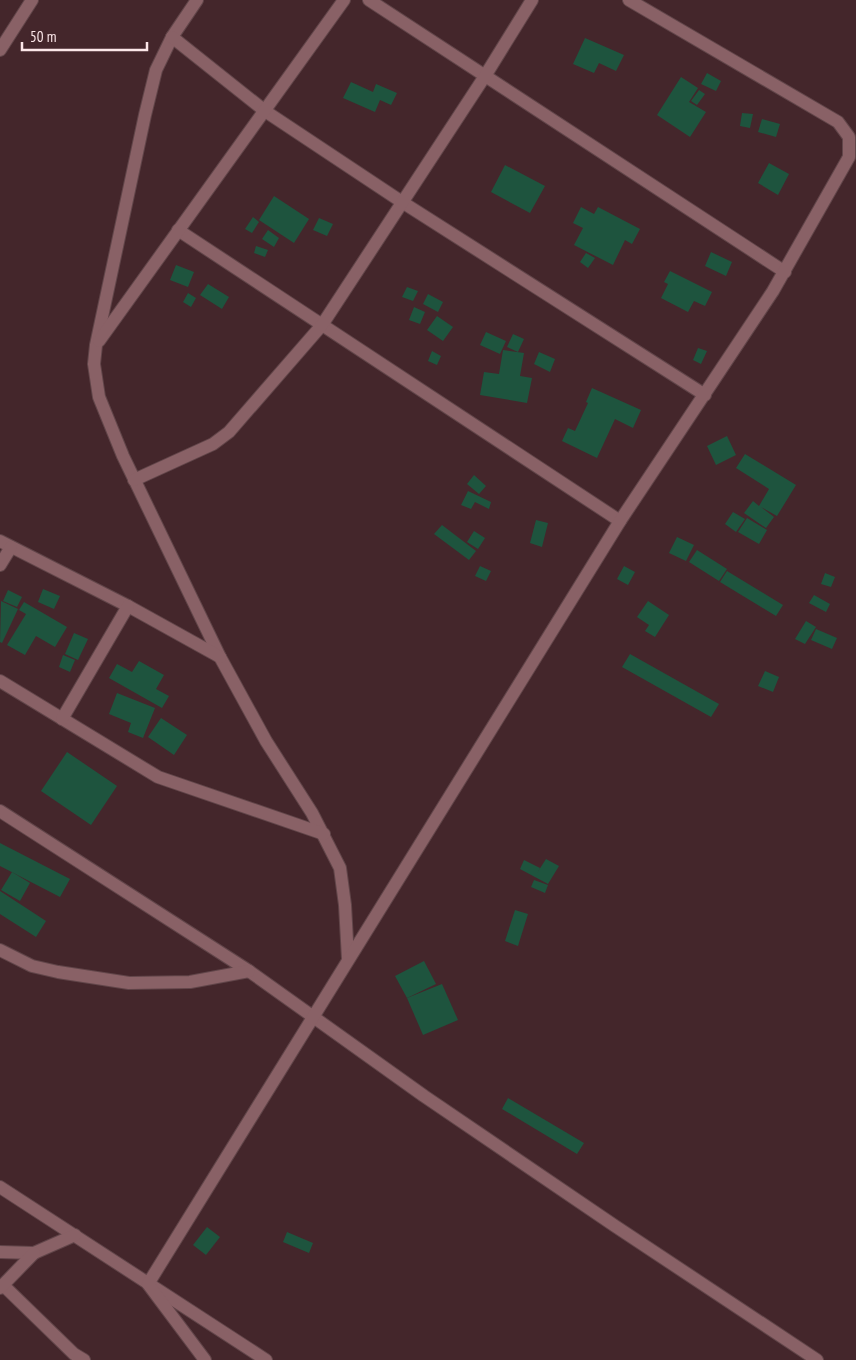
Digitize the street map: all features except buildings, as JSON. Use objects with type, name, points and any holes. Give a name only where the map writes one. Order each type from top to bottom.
[{"type":"street","points":[[0,50],[32,0]]},
{"type":"street","points":[[197,0],[172,37],[156,70],[147,106],[96,345],[94,364],[99,397],[134,480],[220,657],[266,741],[324,834],[340,868],[345,905],[348,959]]},
{"type":"street","points":[[96,345],[344,0]]},
{"type":"street","points":[[369,0],[785,272]]},
{"type":"street","points":[[134,480],[213,444],[229,432],[322,325],[485,76],[532,0]]},
{"type":"street","points":[[148,1284],[620,521],[785,272],[849,157],[849,137],[838,122],[629,0]]},
{"type":"street","points":[[172,37],[264,111],[402,202],[705,395]]},
{"type":"street","points":[[178,230],[620,521]]},
{"type":"street","points":[[0,565],[6,544],[128,606],[220,657]]},
{"type":"street","points":[[62,719],[128,606]]},
{"type":"street","points":[[0,681],[158,777],[324,834]]},
{"type":"street","points":[[0,811],[250,971],[480,1134],[817,1360]]},
{"type":"street","points":[[0,950],[32,966],[129,983],[190,982],[250,971]]},
{"type":"street","points":[[0,1187],[266,1360]]},
{"type":"street","points":[[0,1252],[34,1252],[75,1235]]},
{"type":"street","points":[[34,1252],[2,1287],[74,1354],[84,1360]]},
{"type":"street","points":[[148,1284],[205,1360]]}]
